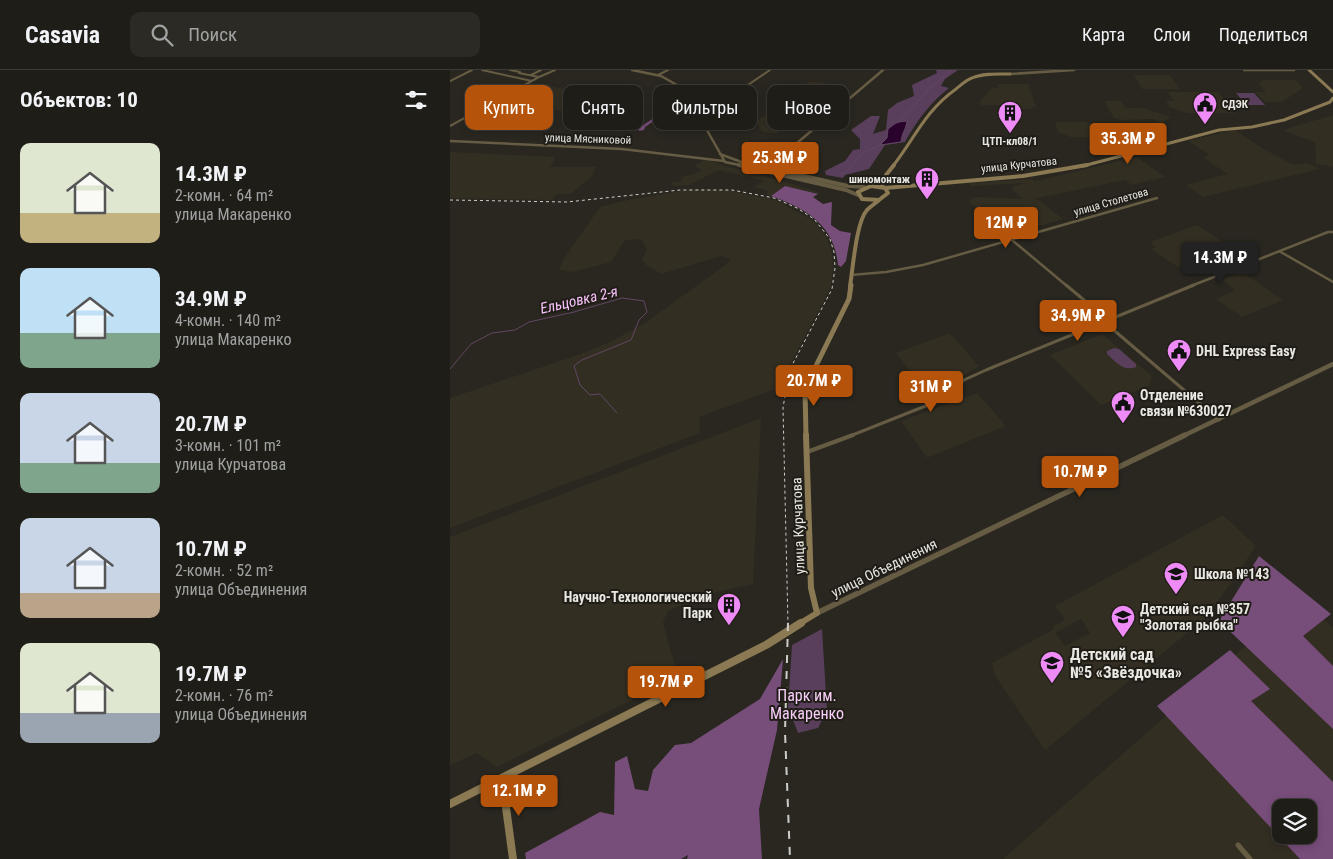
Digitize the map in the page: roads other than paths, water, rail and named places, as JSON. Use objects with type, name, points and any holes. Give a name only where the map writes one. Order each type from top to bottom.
[{"type":"main road","points":[[1002,70],[1010,74]]},
{"type":"main road","points":[[1309,70],[1333,92]]},
{"type":"main road","points":[[870,186],[886,175],[908,147],[924,117],[940,100],[971,78],[982,75],[1010,74]]},
{"type":"main road","name":"улица Курчатова","points":[[906,188],[1073,169],[1218,130],[1284,120],[1331,102],[1333,98]]},
{"type":"main road","points":[[883,188],[886,175]]},
{"type":"main road","points":[[864,187],[906,188],[880,200],[866,211],[860,197],[860,189],[864,187]]},
{"type":"main road","points":[[883,188],[888,194],[887,196]]},
{"type":"main road","points":[[860,197],[880,200]]},
{"type":"main road","name":"улица Курчатова","points":[[817,613],[811,588],[805,388],[850,299],[851,275],[858,231],[866,211]]},
{"type":"main road","name":"улица Объединения","points":[[450,804],[766,645],[817,613]]},
{"type":"main road","points":[[502,778],[513,859]]},
{"type":"street","points":[[450,81],[472,70]]},
{"type":"street","points":[[482,70],[532,81]]},
{"type":"street","points":[[510,70],[539,77]]},
{"type":"street","points":[[520,72],[524,70]]},
{"type":"street","points":[[531,75],[542,70]]},
{"type":"street","points":[[450,126],[555,70]]},
{"type":"street","points":[[632,70],[658,76],[678,85]]},
{"type":"street","points":[[658,76],[668,70]]},
{"type":"street","points":[[748,85],[770,70]]},
{"type":"street","points":[[766,170],[883,70]]},
{"type":"street","points":[[1010,74],[1074,70]]},
{"type":"street","points":[[1244,70],[1294,70]]},
{"type":"street","points":[[706,130],[725,162]]},
{"type":"street","name":"улица Мясниковой","points":[[450,141],[642,150],[697,156],[848,186],[864,187]]},
{"type":"street","name":"улица Мясниковой","points":[[719,153],[732,160],[846,190],[860,197]]},
{"type":"street","name":"улица Столетова","points":[[851,275],[886,272],[923,265],[1157,198]]},
{"type":"street","points":[[807,452],[938,401],[964,380],[1106,320],[1328,232],[1333,232]]},
{"type":"street","points":[[1012,240],[1219,420]]},
{"type":"street","points":[[1279,251],[1333,282]]},
{"type":"street","name":"улица Объединения","points":[[817,613],[1333,364]]},
{"type":"street","points":[[1238,845],[1250,859]]},
{"type":"waterway","name":"Ельцовка 2-я","points":[[898,123],[930,88],[952,70]]},
{"type":"waterway","name":"Ельцовка 2-я","points":[[838,176],[846,172],[863,153],[881,145]]},
{"type":"waterway","name":"Ельцовка 2-я","points":[[450,369],[471,344],[492,333],[515,330],[529,322],[574,312],[622,298],[644,301],[647,312],[639,320],[631,340],[582,360],[574,366],[580,385],[590,395],[600,394],[617,413]]},
{"type":"railway","points":[[450,200],[567,202],[680,190],[732,190],[774,198],[797,208],[814,219],[830,239],[834,252],[835,268],[832,289],[789,371],[783,408],[788,623]]},
{"type":"railway","points":[[788,623],[785,732],[790,859]]},
{"type":"place","name":"СДЭК","points":[[1205,125]]},
{"type":"place","name":"ЦТП-кл08/1","points":[[1010,134]]},
{"type":"place","name":"шиномонтаж","points":[[927,200]]},
{"type":"place","name":"DHL Express Easy","points":[[1179,372]]},
{"type":"place","name":"Отделение связи №630027","points":[[1123,424]]},
{"type":"place","name":"Школа №143","points":[[1176,595]]},
{"type":"place","name":"Научно-Технологический Парк","points":[[729,626]]},
{"type":"place","name":"Детский сад №357 \"Золотая рыбка\"","points":[[1123,638]]},
{"type":"place","name":"Детский сад №5 «Звёздочка»","points":[[1052,684]]},
{"type":"park label","name":"Парк им. Макаренко","points":[[807,704]]}]
